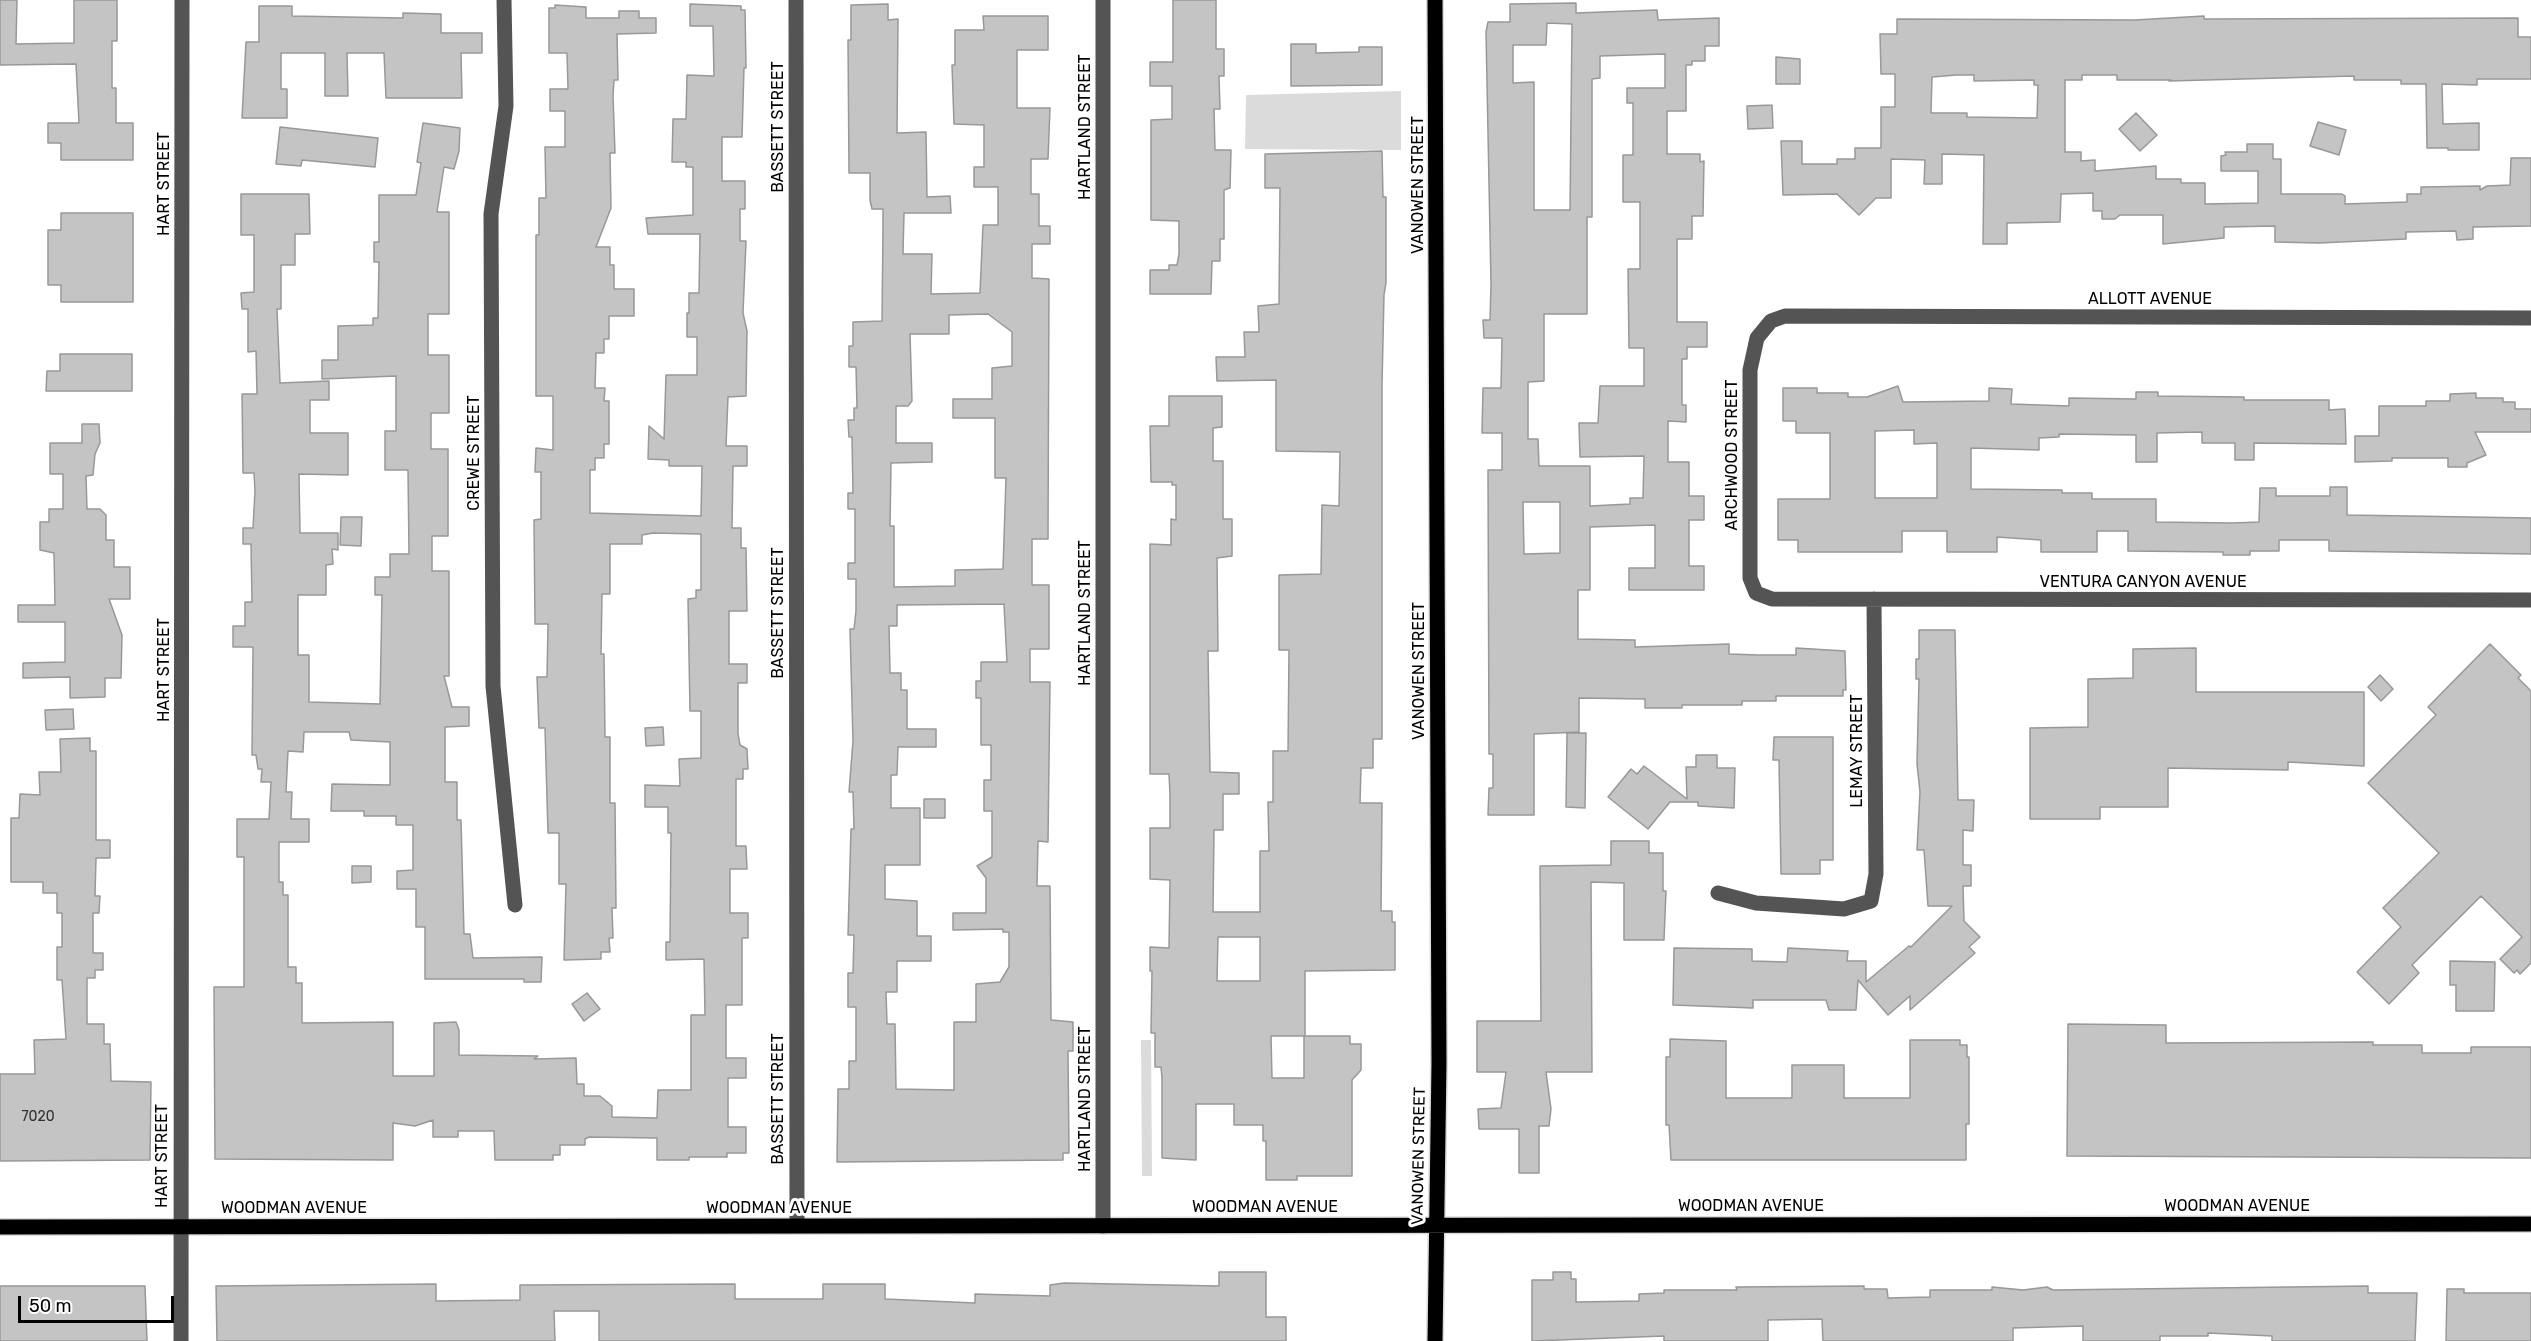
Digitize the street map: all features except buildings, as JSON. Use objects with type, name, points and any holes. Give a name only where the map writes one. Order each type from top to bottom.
[{"type":"main road","name":"VANOWEN STREET","points":[[1435,1341],[1438,1032],[1436,0]]},
{"type":"main road","name":"WOODMAN AVENUE","points":[[0,1227],[2531,1224]]},
{"type":"street","name":"HART STREET","points":[[182,0],[180,1226],[182,1341]]},
{"type":"street","name":"CREWE STREET","points":[[504,0],[506,106],[491,214],[493,686],[515,905]]},
{"type":"street","name":"BASSETT STREET","points":[[796,0],[797,1226]]},
{"type":"street","name":"HARTLAND STREET","points":[[1103,0],[1103,1226]]},
{"type":"street","name":"ALLOTT AVENUE","points":[[1771,321],[1785,316],[2531,318]]},
{"type":"street","name":"ARCHWOOD STREET","points":[[1756,593],[1749,578],[1750,370],[1757,338],[1771,321]]},
{"type":"street","name":"VENTURA CANYON AVENUE","points":[[1756,593],[1772,599],[2531,600]]},
{"type":"street","name":"LEMAY STREET","points":[[1718,893],[1756,903],[1844,909],[1871,902],[1876,874],[1874,599]]},
{"type":"shaded area","points":[[1401,91],[1401,150],[1245,149],[1246,95]]},
{"type":"shaded area","points":[[1141,1040],[1151,1040],[1152,1176],[1142,1176]]}]
